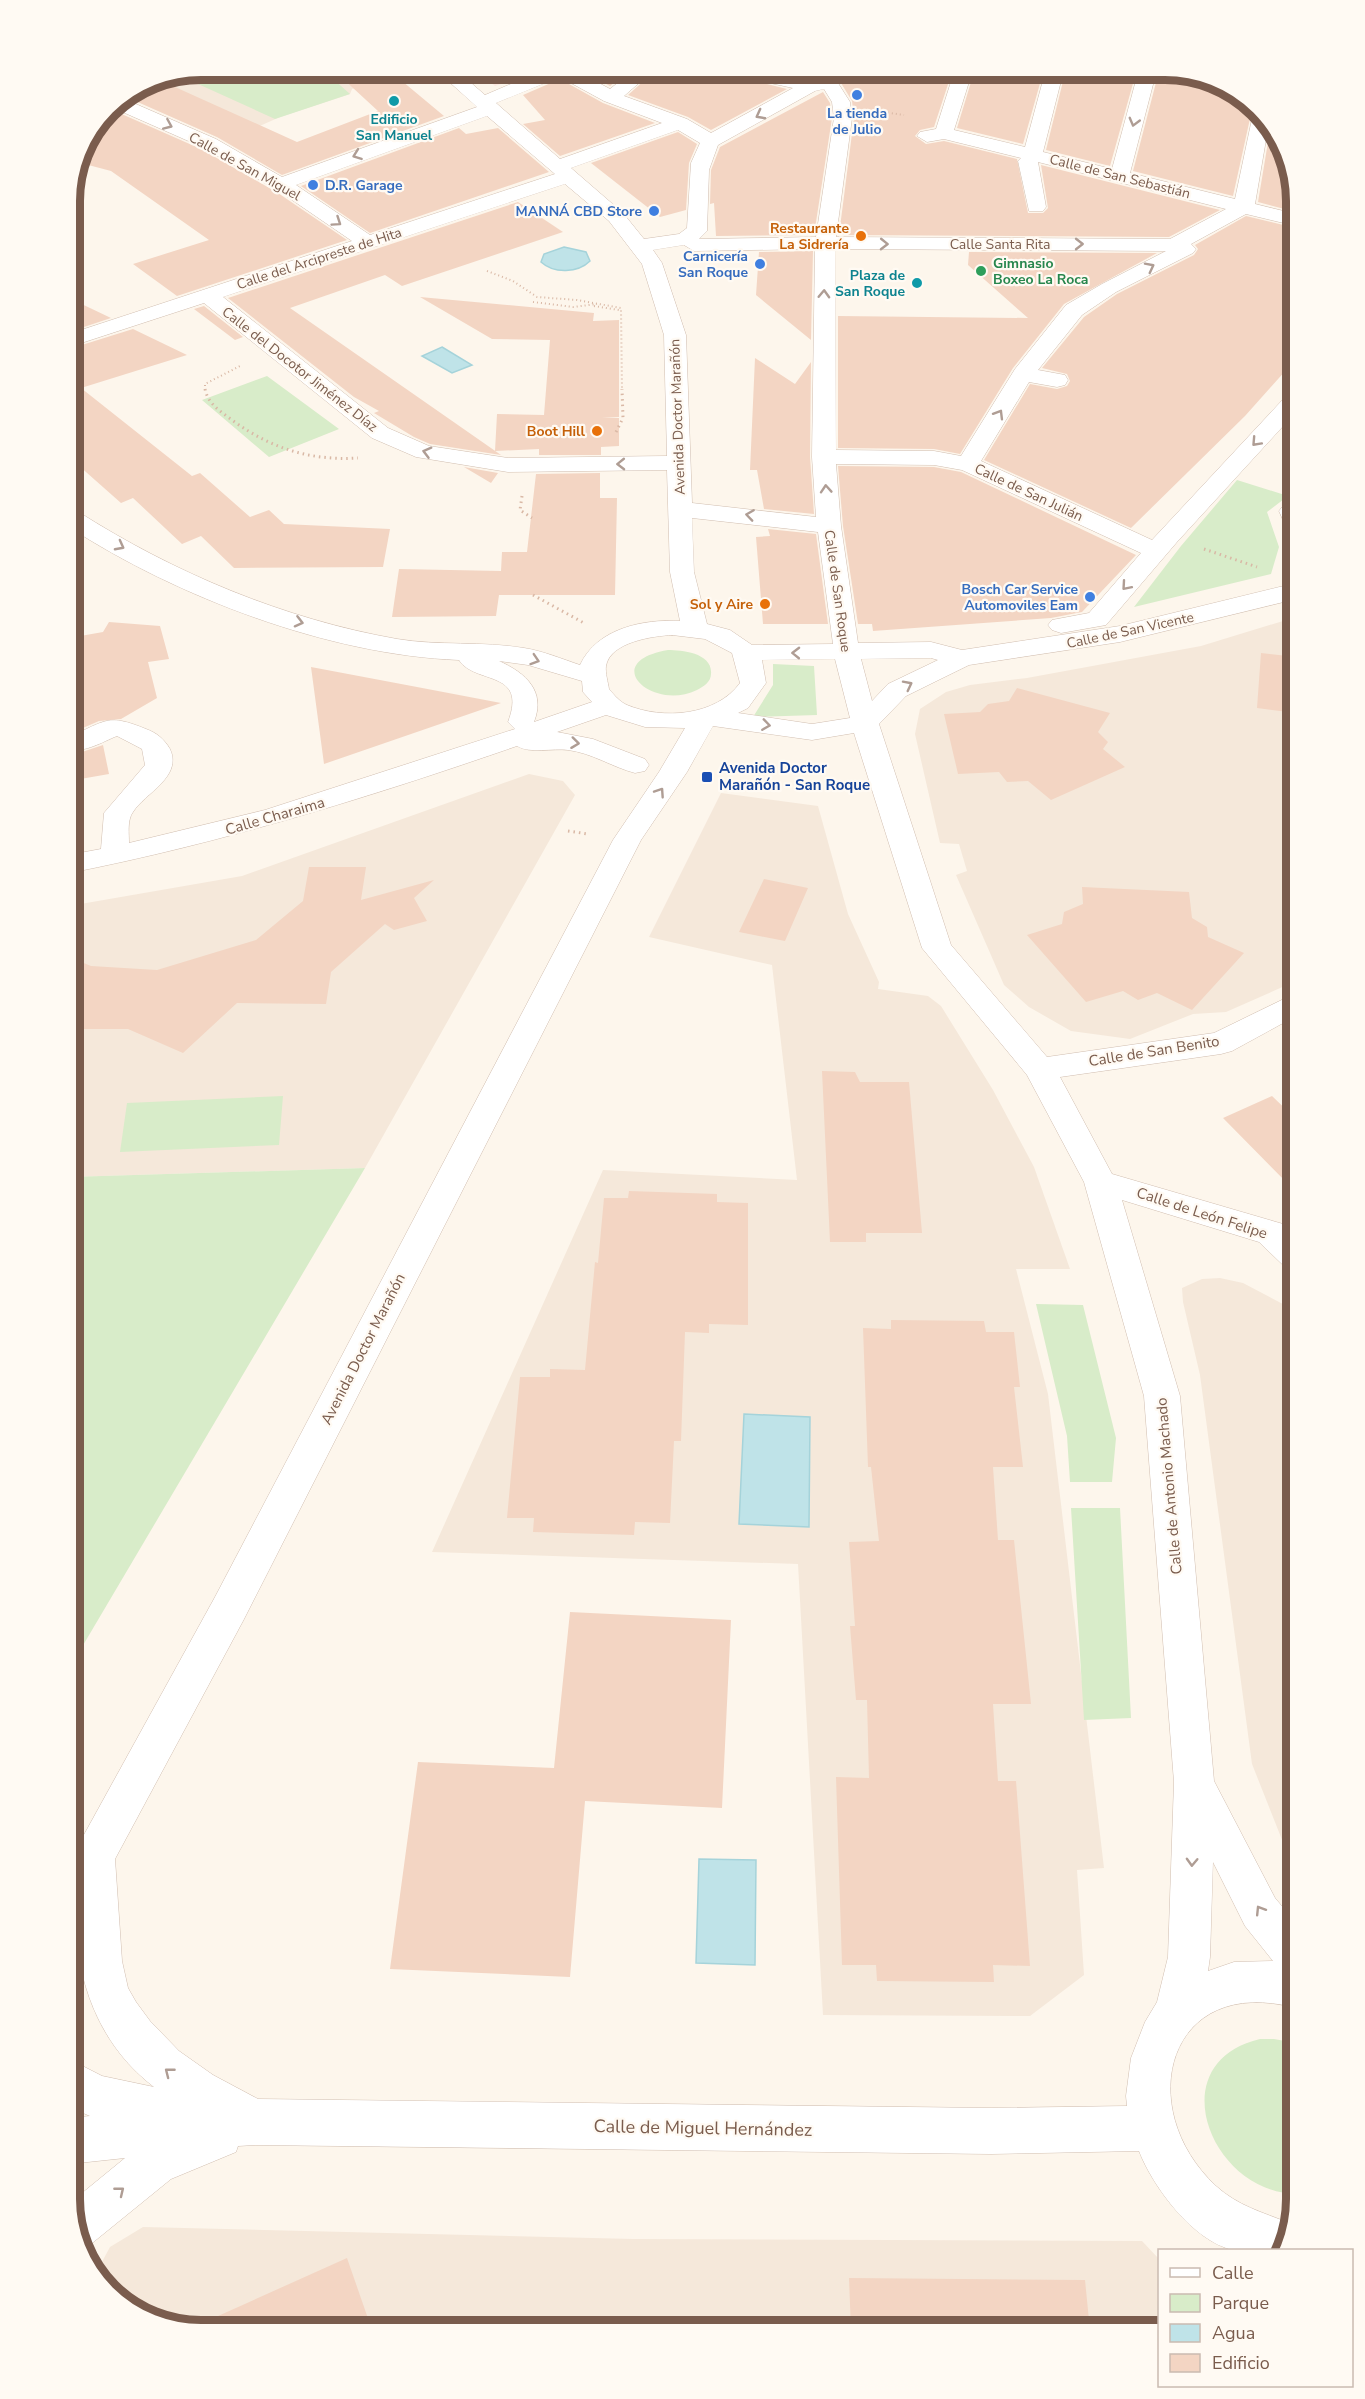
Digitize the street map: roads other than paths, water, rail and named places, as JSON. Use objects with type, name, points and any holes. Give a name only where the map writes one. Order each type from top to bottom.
[{"type":"street","name":"Avenida Doctor Marañón","points":[[462,80],[616,217],[641,246],[652,263],[675,335],[682,572],[695,629]]},
{"type":"street","points":[[517,80],[520,88]]},
{"type":"street","points":[[280,184],[488,105],[537,80]]},
{"type":"street","points":[[595,80],[611,96],[680,123],[711,141]]},
{"type":"street","points":[[611,96],[632,80]]},
{"type":"street","points":[[641,246],[685,240],[697,231],[700,203],[698,166],[702,152],[711,141],[826,80]]},
{"type":"street","name":"Calle de San Roque","points":[[826,80],[841,102],[843,118],[823,243],[824,457],[829,526],[846,651],[865,723],[937,948],[1040,1069]]},
{"type":"street","name":"Calle de San Sebastián","points":[[958,80],[934,126],[1030,158],[1120,175],[1286,218]]},
{"type":"street","points":[[1036,207],[1030,158],[1055,80]]},
{"type":"street","points":[[1120,175],[1145,80]]},
{"type":"street","name":"Calle de San Miguel","points":[[124,106],[209,143],[280,184],[368,243]]},
{"type":"street","name":"Calle del Arcipreste de Hita","points":[[80,337],[368,243],[564,171],[680,123]]},
{"type":"street","points":[[968,464],[1023,374],[1074,310],[1109,288],[1185,249],[1244,207],[1255,123]]},
{"type":"street","name":"Calle Santa Rita","points":[[694,245],[823,243],[1185,249]]},
{"type":"street","points":[[1109,288],[1119,286],[1130,291]]},
{"type":"street","name":"Calle del Docotor Jiménez Díaz","points":[[207,295],[380,433],[423,453],[508,465],[679,463]]},
{"type":"street","points":[[1023,374],[1057,380]]},
{"type":"street","points":[[973,657],[985,637],[1096,620],[1286,410]]},
{"type":"street","name":"Calle de San Julián","points":[[824,457],[934,458],[968,464],[1156,551]]},
{"type":"street","points":[[1000,479],[1027,478]]},
{"type":"street","points":[[681,510],[716,511],[829,526]]},
{"type":"street","points":[[80,522],[171,573],[287,619],[395,646],[457,653],[519,655],[591,677]]},
{"type":"street","name":"Avenida Doctor Marañón","points":[[661,628],[682,572]]},
{"type":"street","name":"Calle de San Vicente","points":[[865,723],[897,690],[973,657],[1120,634],[1286,593]]},
{"type":"street","points":[[661,628],[695,629],[724,638],[745,652],[753,667],[754,682],[745,696],[730,709],[706,718],[672,722],[621,711],[597,692],[591,677],[594,662],[603,650],[619,639],[639,631],[661,628]]},
{"type":"street","name":"Calle de San Vicente","points":[[745,652],[931,650],[973,657]]},
{"type":"street","points":[[457,653],[509,675],[520,688],[526,702],[521,722]]},
{"type":"street","name":"Calle Charaima","points":[[476,751],[591,677]]},
{"type":"street","name":"Avenida Doctor Marañón","points":[[621,711],[635,765],[627,840]]},
{"type":"street","name":"Calle Charaima","points":[[80,862],[213,834],[307,808],[476,751],[621,711]]},
{"type":"street","points":[[706,718],[812,732],[865,723]]},
{"type":"street","name":"Avenida Doctor Marañón","points":[[82,1866],[229,1609],[627,840],[706,718]]},
{"type":"street","points":[[80,741],[112,719],[143,736],[153,745],[158,761],[147,784],[119,811],[114,831],[116,855]]},
{"type":"street","name":"Calle Charaima","points":[[476,751],[546,739],[588,744],[635,765]]},
{"type":"street","name":"Calle de San Benito","points":[[1040,1069],[1221,1043],[1286,1008]]},
{"type":"street","name":"Calle de Antonio Machado","points":[[1040,1069],[1100,1182],[1162,1396],[1194,1782],[1189,1957],[1177,2012]]},
{"type":"street","name":"Calle de León Felipe","points":[[1100,1182],[1271,1233],[1286,1247]]},
{"type":"street","name":"Calle de Antonio Machado","points":[[1194,1782],[1260,1912],[1286,1944]]},
{"type":"street","name":"Calle de Miguel Hernández","points":[[82,1866],[108,1994],[130,2032],[153,2060],[182,2082],[255,2122]]},
{"type":"street","points":[[1270,2245],[1226,2223],[1193,2197],[1168,2165],[1152,2128],[1146,2085],[1155,2044],[1177,2012],[1211,1989],[1251,1979],[1286,1985]]},
{"type":"street","name":"Calle de Miguel Hernández","points":[[80,2090],[101,2100],[255,2122]]},
{"type":"street","points":[[82,2222],[154,2163],[255,2122]]},
{"type":"street","name":"Calle de Miguel Hernández","points":[[80,2140],[255,2122],[1001,2132],[1152,2128]]},
{"type":"water","points":[[564,247],[586,252],[590,261],[573,270],[552,269],[541,262],[544,254]]},
{"type":"water","points":[[442,347],[472,365],[452,373],[422,356]]},
{"type":"water","points":[[744,1414],[810,1417],[809,1527],[739,1524]]},
{"type":"water","points":[[699,1859],[756,1860],[755,1965],[696,1963]]},
{"type":"place","name":"La tienda de Julio","points":[[857,95]]},
{"type":"place","name":"Edificio San Manuel","points":[[394,101]]},
{"type":"place","name":"D.R. Garage","points":[[313,185]]},
{"type":"place","name":"MANNÁ CBD Store","points":[[654,211]]},
{"type":"place","name":"Restaurante La Sidrería","points":[[861,236]]},
{"type":"place","name":"Carnicería San Roque","points":[[760,264]]},
{"type":"place","name":"Gimnasio Boxeo La Roca","points":[[981,271]]},
{"type":"place","name":"Plaza de San Roque","points":[[917,283]]},
{"type":"place","name":"Boot Hill","points":[[597,431]]},
{"type":"place","name":"Bosch Car Service Automoviles Eam","points":[[1090,597]]},
{"type":"place","name":"Sol y Aire","points":[[765,604]]},
{"type":"place","name":"Avenida Doctor Marañón - San Roque","points":[[707,777]]}]
